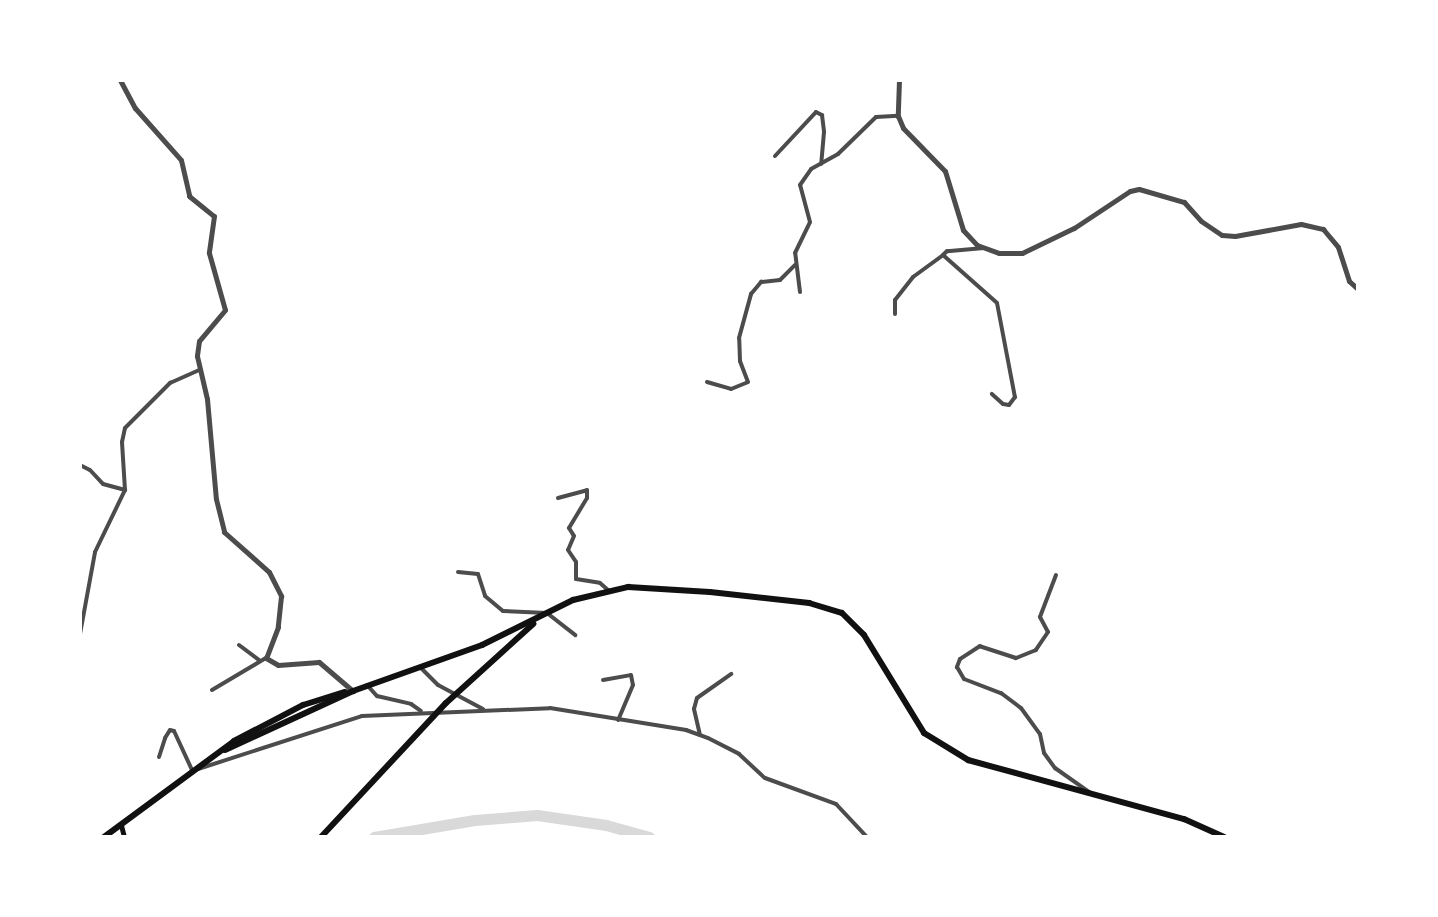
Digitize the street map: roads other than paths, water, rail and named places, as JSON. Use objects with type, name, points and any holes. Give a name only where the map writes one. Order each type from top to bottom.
[{"type":"main road","points":[[109,836],[225,750],[367,685],[482,645],[573,600],[608,590],[648,587],[809,603],[834,609],[864,635],[915,720],[943,747],[1005,773],[1196,822],[1224,837]]},
{"type":"main road","points":[[321,837],[485,665],[544,615]]},
{"type":"main road","points":[[121,825],[124,837]]},
{"type":"street","points":[[120,80],[135,108],[181,160],[189,196],[214,216],[209,253],[225,310],[199,341],[197,356],[202,370],[216,499],[224,532],[269,572],[281,596],[278,627],[263,659],[212,690]]},
{"type":"street","points":[[899,80],[898,116],[903,128],[945,171],[963,230],[970,239],[987,248],[1010,254],[1022,253],[1074,228],[1130,191],[1139,189],[1184,202],[1201,221],[1222,235],[1235,236],[1301,224],[1323,229],[1338,247],[1349,281],[1358,289]]},
{"type":"street","points":[[775,156],[816,112],[822,115],[824,132],[821,164]]},
{"type":"street","points":[[800,292],[795,253],[810,222],[800,185],[811,169],[838,154],[876,117],[898,116]]},
{"type":"street","points":[[895,314],[895,300],[913,277],[947,251],[987,248]]},
{"type":"street","points":[[943,255],[997,303],[1015,397],[1009,405],[1003,404],[992,394]]},
{"type":"street","points":[[707,382],[731,389],[748,382],[740,361],[739,338],[751,294],[761,282],[780,280],[795,265]]},
{"type":"street","points":[[80,634],[95,552],[125,490],[122,442],[125,428],[170,383],[202,370]]},
{"type":"street","points":[[80,465],[90,470],[103,484],[125,490]]},
{"type":"street","points":[[558,498],[587,490],[587,498],[569,528],[574,536],[568,550],[576,562],[576,579],[600,583],[608,590]]},
{"type":"street","points":[[458,572],[478,574],[485,596],[503,611],[544,615],[575,635]]},
{"type":"street","points":[[1056,575],[1040,617],[1048,632],[1036,650],[1016,658],[980,646],[960,659],[957,667],[964,679],[1001,693],[1021,708],[1040,734],[1044,753],[1055,768],[1081,783],[1091,793]]},
{"type":"street","points":[[239,645],[278,665],[319,662],[353,691]]},
{"type":"street","points":[[421,668],[438,685],[485,710]]},
{"type":"street","points":[[603,680],[627,673],[633,680],[618,720]]},
{"type":"street","points":[[700,735],[694,709],[697,698],[731,674]]},
{"type":"street","points":[[367,685],[377,696],[411,704],[423,712]]},
{"type":"street","points":[[159,757],[170,730],[174,731],[196,771],[332,723],[362,716],[550,708],[700,735],[739,754],[765,778],[836,804],[867,837]]},
{"type":"waterway","points":[[374,837],[475,820],[537,815],[606,825],[649,837]]}]
